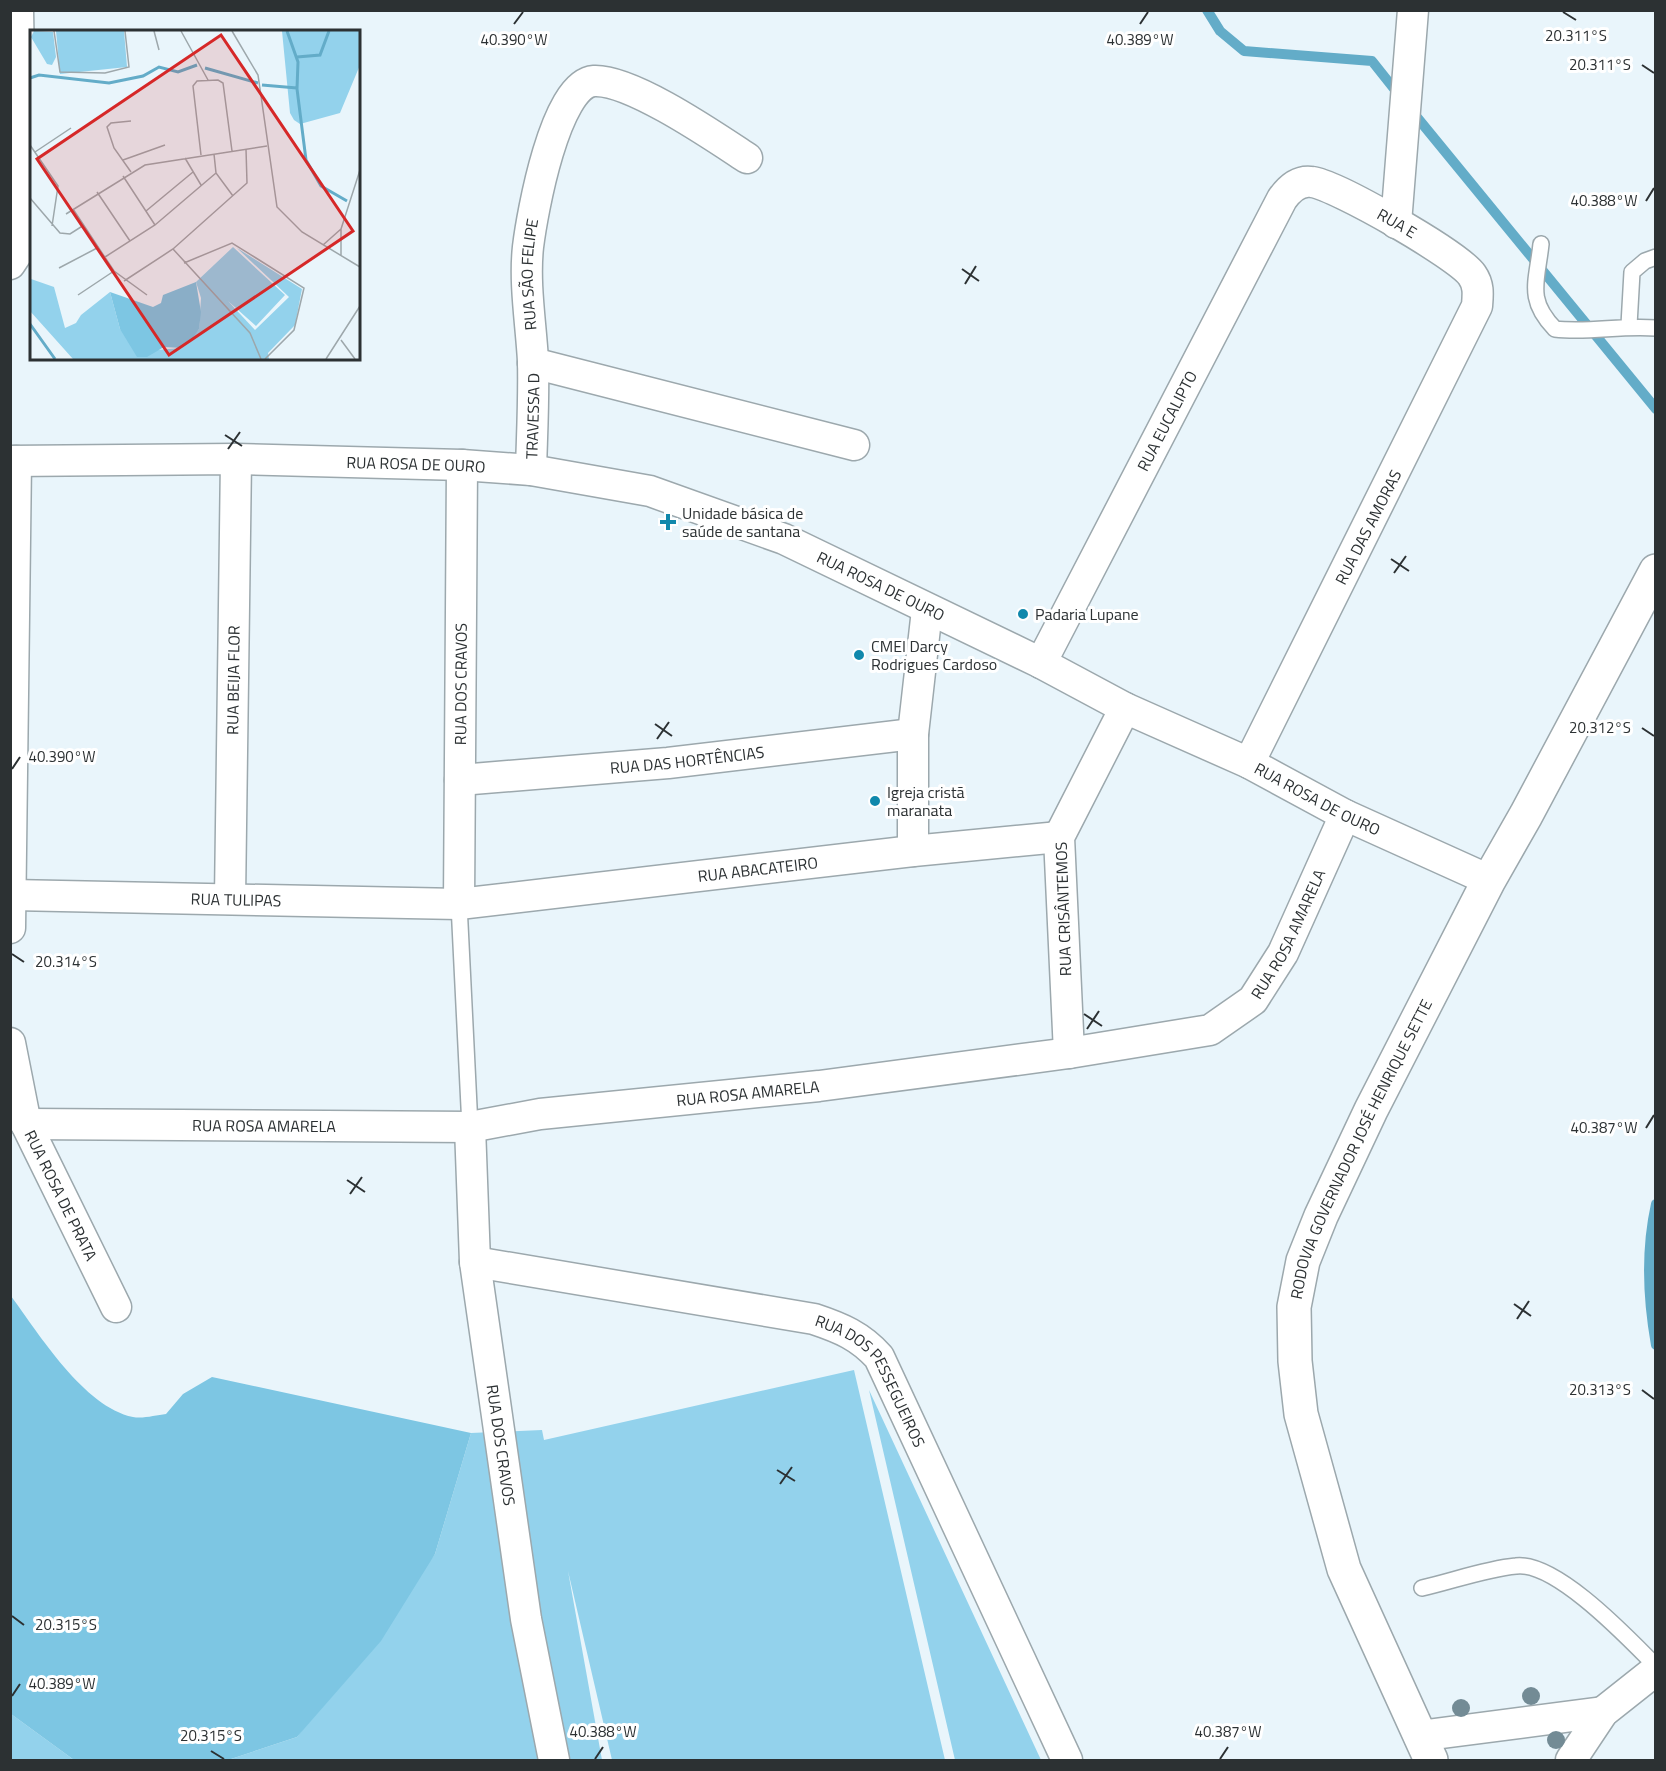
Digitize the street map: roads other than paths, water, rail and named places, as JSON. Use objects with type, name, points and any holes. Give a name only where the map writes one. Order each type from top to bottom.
[{"type":"main road","name":"RODOVIA GOVERNADOR JOSÉ HENRIQUE SETTE","points":[[1425,1748],[1344,1569],[1301,1414],[1295,1361],[1294,1307],[1303,1261],[1321,1216],[1371,1110],[1489,880],[1656,571]]},
{"type":"street","points":[[10,264],[16,255],[22,228],[18,10]]},
{"type":"street","points":[[1396,223],[1413,10]]},
{"type":"street","name":"RUA SÃO FELIPE","points":[[533,363],[528,249],[540,184],[559,119],[572,93],[582,84],[593,81],[609,82],[655,102],[703,128],[747,158]]},
{"type":"street","name":"RUA E","points":[[1300,184],[1311,182],[1324,186],[1396,223],[1459,262],[1472,275],[1478,290]]},
{"type":"street","name":"RUA EUCALIPTO","points":[[1041,663],[1282,200],[1289,189],[1300,184]]},
{"type":"street","name":"RUA DAS AMORAS","points":[[1249,763],[1471,321],[1478,290]]},
{"type":"street","points":[[533,363],[855,445]]},
{"type":"street","name":"TRAVESSA D","points":[[531,470],[533,363]]},
{"type":"street","name":"RUA ROSA DE OURO","points":[[13,461],[236,459],[462,465],[531,470],[650,491],[784,539],[927,610],[1041,663],[1125,708],[1249,763],[1345,815],[1489,880]]},
{"type":"street","name":"RUA BEIJA FLOR","points":[[230,899],[236,459]]},
{"type":"street","points":[[10,928],[13,461]]},
{"type":"street","name":"RUA DOS CRAVOS","points":[[459,904],[462,465]]},
{"type":"street","points":[[913,851],[913,735],[927,610]]},
{"type":"street","name":"RUA CRISÂNTEMOS","points":[[1069,1053],[1059,837],[1125,708]]},
{"type":"street","name":"RUA DAS HORTÊNCIAS","points":[[460,780],[668,763],[913,735]]},
{"type":"street","name":"RUA ROSA AMARELA","points":[[26,1124],[470,1127],[540,1114],[819,1086],[1069,1053],[1210,1030],[1253,1000],[1282,953],[1345,815]]},
{"type":"street","name":"RUA ABACATEIRO","points":[[459,904],[913,851],[1059,837]]},
{"type":"street","name":"RUA TULIPAS","points":[[12,895],[459,904]]},
{"type":"street","name":"RUA ROSA DE PRATA","points":[[10,1043],[26,1124],[116,1307]]},
{"type":"street","name":"RUA DOS CRAVOS","points":[[470,1127],[475,1262],[526,1619],[554,1761]]},
{"type":"street","name":"RUA DOS PESSEGUEIROS","points":[[475,1262],[814,1319],[844,1329],[864,1340],[879,1357],[1067,1761]]},
{"type":"street","points":[[1571,1761],[1602,1712],[1656,1668]]},
{"type":"street","points":[[1425,1748],[1602,1712]]},
{"type":"lane","points":[[1541,244],[1535,300],[1541,315],[1555,329],[1579,332],[1629,326],[1656,328]]},
{"type":"lane","points":[[1629,326],[1632,272],[1645,261],[1656,257]]},
{"type":"lane","points":[[459,904],[470,1127]]},
{"type":"lane","points":[[1422,1588],[1519,1565],[1546,1574],[1571,1587],[1624,1633],[1656,1668]]},
{"type":"waterway","points":[[1207,10],[1220,31],[1244,51],[1372,61],[1399,95]]},
{"type":"waterway","points":[[1411,110],[1656,409]]},
{"type":"waterway","points":[[1656,1204],[1649,1257],[1651,1310],[1656,1345]]},
{"type":"place","name":"Unidade básica de saúde de santana","points":[[668,522]]},
{"type":"place","name":"Padaria Lupane","points":[[1023,614]]},
{"type":"place","name":"CMEI Darcy Rodrigues Cardoso","points":[[859,655]]},
{"type":"place","name":"Igreja cristã maranata","points":[[875,801]]}]
